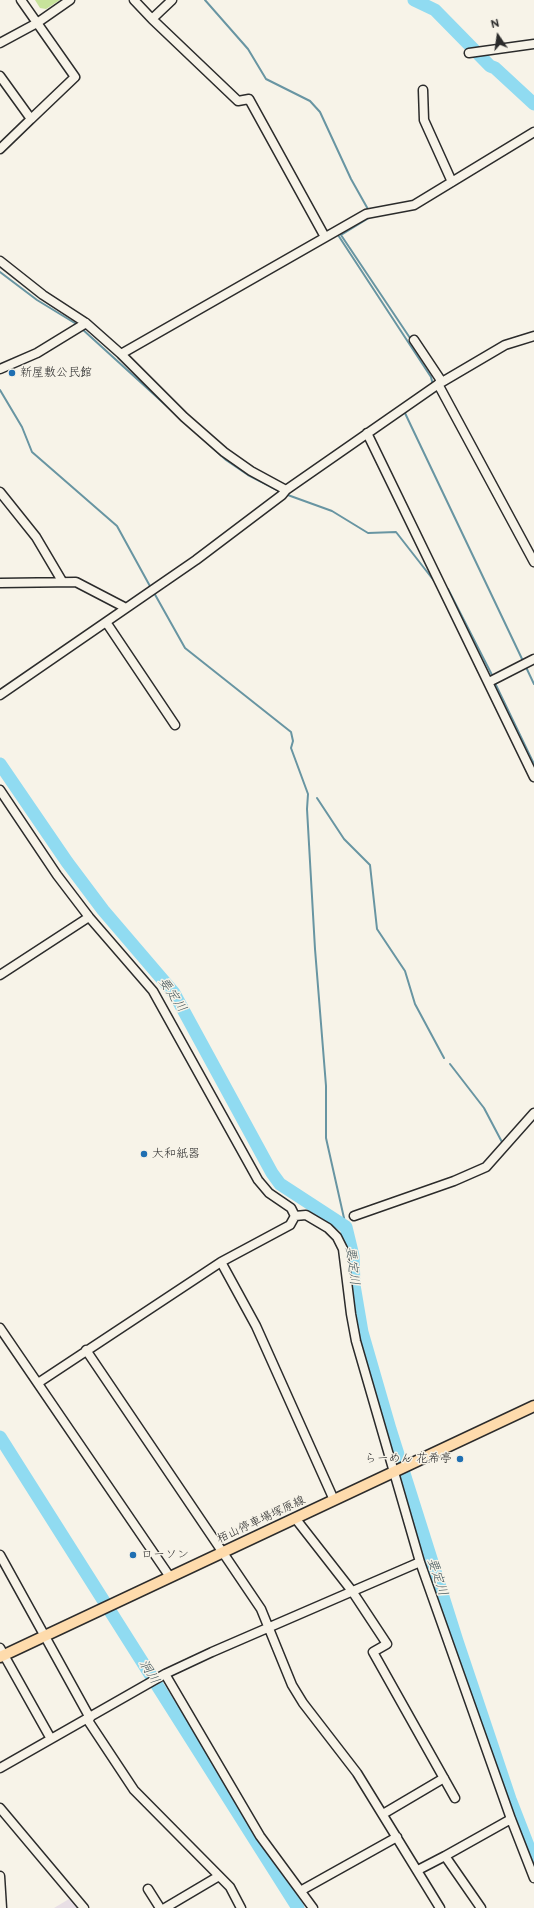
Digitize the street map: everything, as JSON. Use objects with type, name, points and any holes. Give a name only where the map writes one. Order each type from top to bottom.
[{"type":"main road","name":"栢山停車場塚原線","points":[[1,1654],[45,1636],[534,1406]]},
{"type":"street","points":[[0,148],[75,77],[21,0]]},
{"type":"street","points":[[0,43],[37,23],[70,0]]},
{"type":"street","points":[[134,0],[238,101],[249,99],[325,238]]},
{"type":"street","points":[[152,19],[172,0]]},
{"type":"street","points":[[469,53],[534,44]]},
{"type":"street","points":[[0,76],[31,119]]},
{"type":"street","points":[[0,92],[7,86]]},
{"type":"street","points":[[423,90],[424,120],[452,182]]},
{"type":"street","points":[[121,354],[366,214],[414,205],[534,132]]},
{"type":"street","points":[[0,261],[43,295],[86,322],[121,354],[184,417],[224,452],[284,492]]},
{"type":"street","points":[[0,369],[37,353],[86,322]]},
{"type":"street","points":[[0,695],[156,587],[284,492],[429,390],[505,345],[534,336]]},
{"type":"street","points":[[414,340],[534,562]]},
{"type":"street","points":[[367,433],[534,777]]},
{"type":"street","points":[[0,492],[36,537],[62,581]]},
{"type":"street","points":[[0,582],[76,582],[126,608]]},
{"type":"street","points":[[106,622],[175,725]]},
{"type":"street","points":[[489,682],[528,662]]},
{"type":"street","points":[[0,790],[57,875],[89,917],[153,992],[258,1180],[269,1193],[291,1208],[295,1216]]},
{"type":"street","points":[[0,975],[89,917]]},
{"type":"street","points":[[354,1216],[454,1181],[486,1167],[534,1114]]},
{"type":"street","points":[[295,1216],[306,1215],[328,1228],[337,1237],[343,1249],[356,1341],[395,1471],[420,1562],[511,1819],[534,1878]]},
{"type":"street","points":[[38,1383],[221,1262],[290,1225],[295,1216]]},
{"type":"street","points":[[221,1262],[256,1326],[334,1500]]},
{"type":"street","points":[[0,1328],[170,1577]]},
{"type":"street","points":[[86,1350],[261,1609],[270,1627],[292,1686],[303,1703],[357,1773],[440,1908]]},
{"type":"street","points":[[296,1518],[352,1591],[387,1644],[373,1652],[455,1798]]},
{"type":"street","points":[[0,1554],[88,1719],[134,1790],[233,1891],[241,1908]]},
{"type":"street","points":[[0,1768],[165,1674],[420,1562]]},
{"type":"street","points":[[1,1654],[51,1739]]},
{"type":"street","points":[[165,1674],[260,1836],[302,1890],[313,1908]]},
{"type":"street","points":[[382,1814],[444,1778]]},
{"type":"street","points":[[0,1808],[84,1908]]},
{"type":"street","points":[[418,1870],[511,1819]]},
{"type":"street","points":[[302,1890],[397,1837]]},
{"type":"street","points":[[445,1856],[481,1908]]},
{"type":"street","points":[[0,1876],[2,1908]]},
{"type":"street","points":[[165,1908],[219,1876]]},
{"type":"street","points":[[148,1889],[160,1908]]},
{"type":"shaded area","points":[[69,1899],[77,1908],[54,1908]]},
{"type":"green space","points":[[35,0],[60,0],[46,9],[40,8]]},
{"type":"waterway","points":[[205,0],[248,49],[266,79],[310,101],[320,112],[351,179],[369,211]]},
{"type":"waterway","points":[[414,0],[435,10],[490,66],[495,68],[534,104]]},
{"type":"waterway","points":[[372,216],[341,235],[340,233],[338,235],[431,377],[433,385]]},
{"type":"waterway","points":[[341,235],[412,341]]},
{"type":"waterway","points":[[0,272],[37,300],[78,325]]},
{"type":"waterway","points":[[81,328],[226,460],[248,475],[281,492]]},
{"type":"waterway","points":[[0,390],[22,427],[32,452],[117,526],[151,588]]},
{"type":"waterway","points":[[404,411],[523,661]]},
{"type":"waterway","points":[[285,494],[332,511],[368,533],[396,532],[435,582]]},
{"type":"waterway","points":[[445,588],[448,589],[493,677]]},
{"type":"waterway","points":[[153,591],[185,648],[291,732],[293,741],[291,748],[308,794],[307,809],[315,949],[326,1086],[326,1138],[346,1227]]},
{"type":"waterway","points":[[525,665],[534,684]]},
{"type":"waterway","points":[[494,681],[534,764]]},
{"type":"waterway","name":"要定川","points":[[0,764],[67,862],[103,910],[174,993],[272,1173],[280,1184],[346,1227],[353,1256],[354,1285],[362,1332],[390,1429],[457,1641],[510,1799],[534,1861]]},
{"type":"waterway","points":[[317,798],[344,839],[370,865],[377,929],[405,971],[415,1004],[444,1058]]},
{"type":"waterway","points":[[450,1064],[484,1108],[503,1144]]},
{"type":"waterway","name":"洞川","points":[[0,1437],[298,1908]]},
{"type":"place","name":"新屋敷公民館","points":[[12,373]]},
{"type":"place","name":"大和紙器","points":[[144,1154]]},
{"type":"place","name":"らーめん 花希亭","points":[[460,1459]]},
{"type":"place","name":"ローソン","points":[[133,1555]]}]
